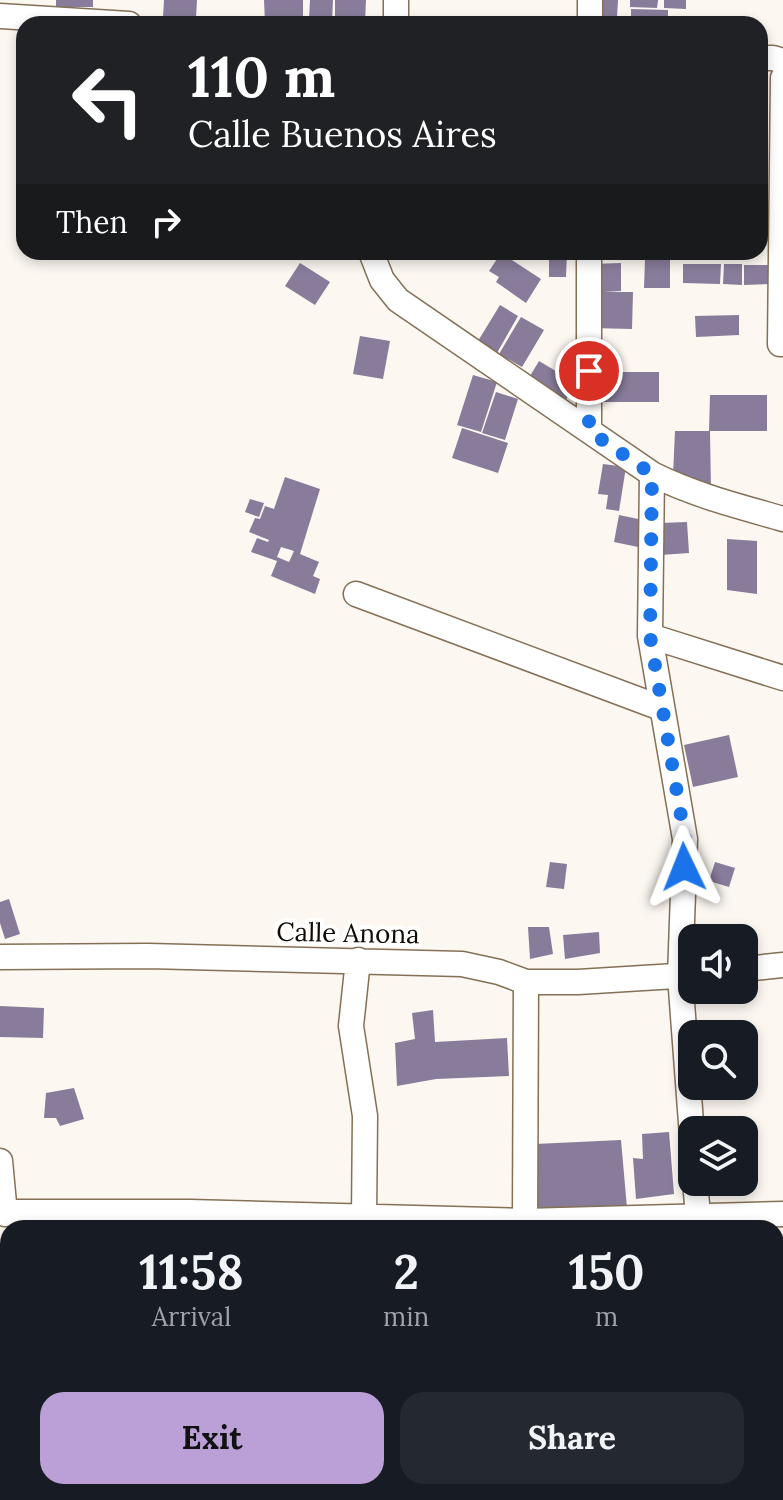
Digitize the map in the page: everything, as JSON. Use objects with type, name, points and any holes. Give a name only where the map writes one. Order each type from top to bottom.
[{"type":"street","points":[[780,344],[783,78]]},
{"type":"street","points":[[374,260],[382,280],[398,300],[652,474],[682,489],[783,519]]},
{"type":"street","points":[[589,260],[589,431]]},
{"type":"street","points":[[652,474],[650,636],[685,839],[686,924]]},
{"type":"street","points":[[356,594],[661,708]]},
{"type":"street","points":[[650,636],[783,678]]},
{"type":"street","name":"Calle Anona","points":[[0,957],[358,960],[462,964],[526,982],[678,975]]},
{"type":"street","points":[[358,960],[351,1026],[365,1116],[364,1217]]},
{"type":"street","points":[[758,968],[783,965]]},
{"type":"street","points":[[525,1220],[526,982]]},
{"type":"street","points":[[687,1004],[691,1116]]},
{"type":"street","points":[[0,1161],[3,1213],[132,1212],[485,1220]]},
{"type":"street","points":[[696,1196],[698,1215]]},
{"type":"street","points":[[575,1220],[783,1214]]},
{"type":"building","points":[[56,0],[93,0],[93,7],[56,7]]},
{"type":"building","points":[[164,0],[197,0],[196,16],[163,16]]},
{"type":"building","points":[[264,0],[303,0],[303,16],[265,16]]},
{"type":"building","points":[[310,0],[333,0],[332,16],[309,16]]},
{"type":"building","points":[[335,0],[366,0],[365,16],[335,16]]},
{"type":"building","points":[[597,0],[618,0],[617,16],[597,16]]},
{"type":"building","points":[[630,0],[658,0],[657,8],[630,7]]},
{"type":"building","points":[[664,0],[686,0],[686,9],[664,8]]},
{"type":"building","points":[[631,9],[668,10],[668,16],[631,16]]},
{"type":"building","points":[[496,260],[512,260],[541,279],[526,303],[496,282],[499,277],[489,271]]},
{"type":"building","points":[[549,260],[567,260],[566,277],[549,277]]},
{"type":"building","points":[[645,260],[670,260],[670,288],[644,288]]},
{"type":"building","points":[[300,263],[330,282],[315,305],[285,286]]},
{"type":"building","points":[[621,263],[621,291],[604,292],[633,292],[632,329],[591,328],[591,264]]},
{"type":"building","points":[[683,264],[721,264],[720,284],[683,283]]},
{"type":"building","points":[[724,264],[742,264],[742,285],[723,284]]},
{"type":"building","points":[[744,265],[769,265],[770,284],[744,285]]},
{"type":"building","points":[[500,305],[518,316],[497,353],[478,341]]},
{"type":"building","points":[[739,315],[739,335],[696,337],[695,316]]},
{"type":"building","points":[[521,317],[544,330],[522,367],[499,354]]},
{"type":"building","points":[[360,336],[390,341],[383,379],[353,374]]},
{"type":"building","points":[[539,361],[576,383],[564,403],[527,381]]},
{"type":"building","points":[[596,372],[659,372],[659,402],[596,402]]},
{"type":"building","points":[[473,375],[497,382],[481,432],[457,425]]},
{"type":"building","points":[[496,392],[518,399],[505,440],[482,433]]},
{"type":"building","points":[[710,395],[767,395],[767,431],[709,431]]},
{"type":"building","points":[[462,428],[508,443],[498,473],[452,458]]},
{"type":"building","points":[[675,431],[710,431],[711,490],[673,475]]},
{"type":"building","points":[[603,464],[626,467],[619,511],[606,509],[608,495],[598,494]]},
{"type":"building","points":[[285,477],[320,489],[300,554],[319,562],[313,576],[320,579],[315,594],[271,576],[277,561],[251,552],[257,538],[269,540],[249,532],[255,518],[260,519],[265,506],[274,509]],"holes":[[[281,547],[294,551],[289,562],[277,557]]]},
{"type":"building","points":[[250,499],[264,503],[259,517],[245,512]]},
{"type":"building","points":[[619,515],[643,520],[638,547],[614,542]]},
{"type":"building","points":[[687,522],[689,553],[661,555],[660,523]]},
{"type":"building","points":[[727,539],[757,541],[757,594],[727,590]]},
{"type":"building","points":[[729,735],[738,777],[693,787],[684,745]]},
{"type":"building","points":[[550,862],[567,864],[564,889],[546,887]]},
{"type":"building","points":[[715,862],[735,868],[729,887],[709,881]]},
{"type":"building","points":[[9,899],[20,934],[5,939],[0,923],[0,902]]},
{"type":"building","points":[[528,927],[549,927],[553,954],[530,959]]},
{"type":"building","points":[[599,932],[600,953],[565,959],[563,935]]},
{"type":"building","points":[[0,1006],[44,1008],[43,1038],[0,1037]]},
{"type":"building","points":[[433,1010],[435,1042],[507,1038],[509,1076],[436,1079],[397,1086],[395,1043],[415,1039],[412,1013]]},
{"type":"building","points":[[74,1088],[84,1119],[60,1126],[56,1118],[44,1118],[46,1093]]},
{"type":"building","points":[[669,1132],[674,1194],[636,1199],[633,1158],[643,1159],[642,1134]]},
{"type":"building","points":[[621,1140],[627,1208],[533,1207],[535,1144]]},
{"type":"route","points":[[589,371],[589,431],[652,474],[650,636],[685,839],[684,867]]}]
